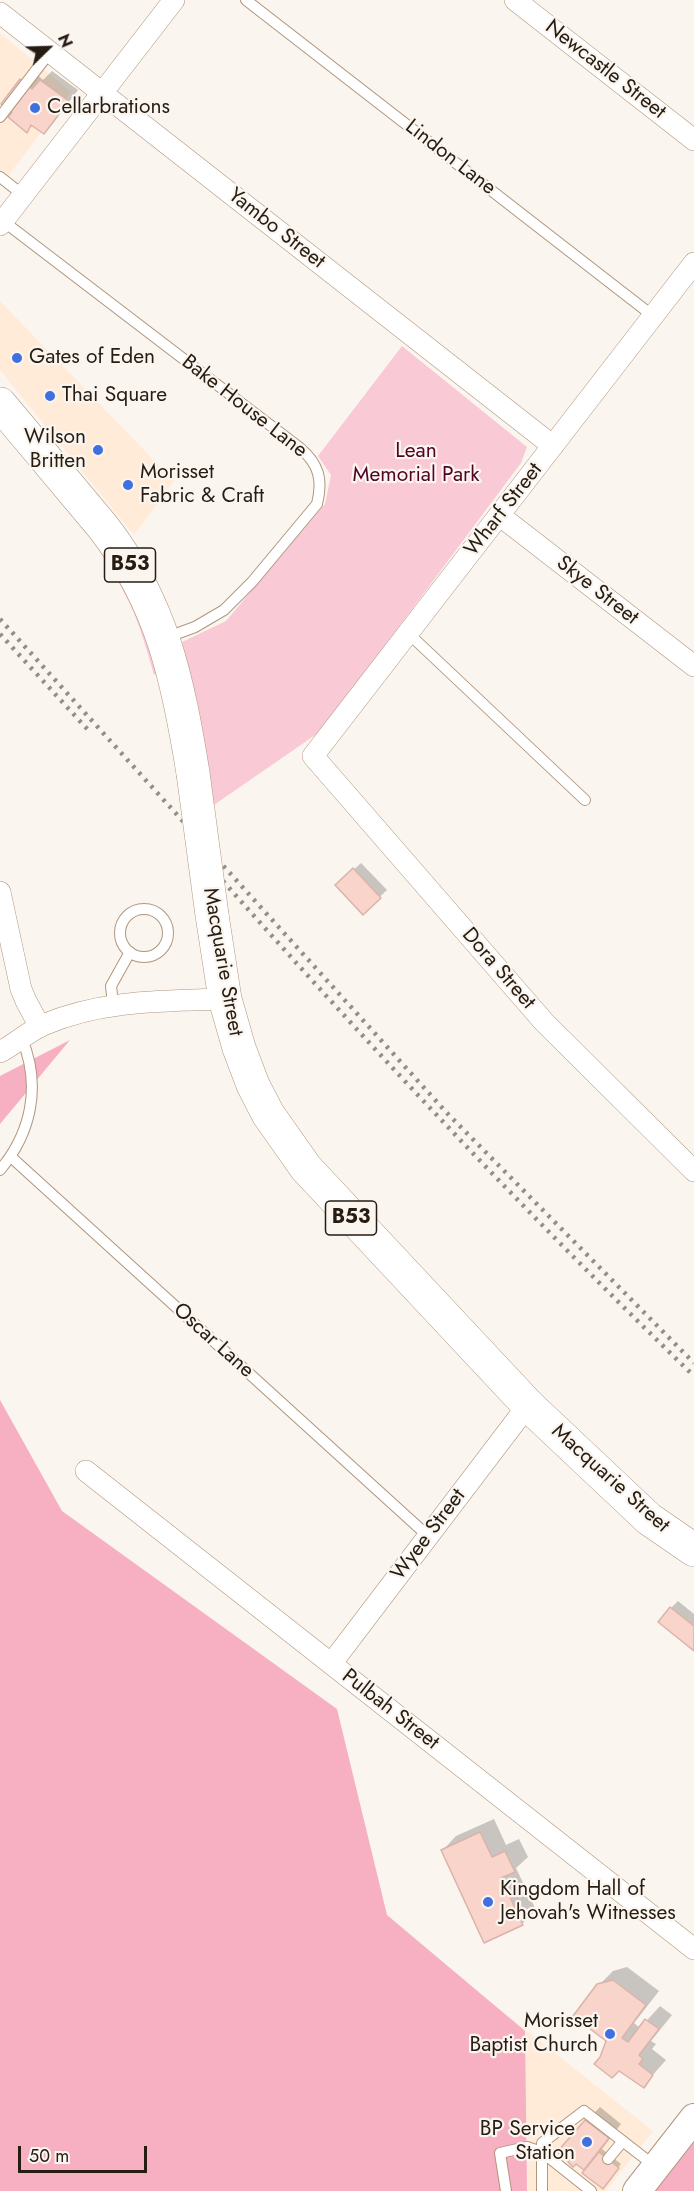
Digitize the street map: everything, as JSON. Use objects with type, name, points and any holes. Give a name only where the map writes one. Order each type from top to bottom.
[{"type":"main road","name":"B53","points":[[0,404],[104,527],[130,565],[149,601],[164,639]]},
{"type":"main road","name":"B53","points":[[0,428],[81,501]]},
{"type":"main road","name":"Macquarie Street","points":[[164,639],[181,705],[193,772],[225,999],[239,1048],[253,1085],[286,1142],[328,1193],[528,1405],[649,1519],[694,1550]]},
{"type":"main road","name":"Macquarie Street","points":[[528,1405],[672,1520],[694,1533]]},
{"type":"main road","points":[[637,2191],[694,2118]]},
{"type":"street","points":[[1,223],[174,0]]},
{"type":"street","name":"Newcastle Street","points":[[515,0],[694,140]]},
{"type":"street","name":"Yambo Street","points":[[0,13],[553,446]]},
{"type":"street","name":"Wharf Street","points":[[313,756],[694,263]]},
{"type":"street","name":"Skye Street","points":[[499,515],[694,666]]},
{"type":"street","name":"Dora Street","points":[[313,756],[544,1022],[694,1171]]},
{"type":"street","points":[[0,892],[21,989],[40,1027]]},
{"type":"street","points":[[0,1052],[40,1027],[80,1012],[113,1004],[225,999]]},
{"type":"street","name":"Wyee Street","points":[[331,1664],[528,1405]]},
{"type":"street","name":"Pulbah Street","points":[[86,1471],[694,1949]]},
{"type":"lane","name":"Lindon Lane","points":[[246,0],[653,316]]},
{"type":"lane","points":[[0,117],[50,52]]},
{"type":"lane","points":[[0,177],[22,195]]},
{"type":"lane","name":"Bake House Lane","points":[[1,223],[300,448],[310,456],[317,467],[320,490],[316,504],[252,582],[211,619],[164,639]]},
{"type":"lane","points":[[408,633],[585,800]]},
{"type":"lane","points":[[141,908],[157,912],[167,926],[163,947],[158,952],[144,957],[130,952],[120,939],[121,923],[133,911],[141,908]]},
{"type":"lane","points":[[113,1004],[111,986],[130,952]]},
{"type":"lane","points":[[0,1170],[11,1157],[26,1129],[31,1101],[30,1059],[22,1039]]},
{"type":"lane","name":"Oscar Lane","points":[[11,1157],[428,1536]]},
{"type":"lane","points":[[542,2191],[542,2143],[584,2111],[656,2167]]},
{"type":"lane","points":[[611,2161],[626,2143]]},
{"type":"lane","points":[[506,2191],[500,2153],[526,2147],[542,2152],[590,2187]]},
{"type":"shaded area","points":[[0,33],[71,92],[0,187]]},
{"type":"shaded area","points":[[0,301],[174,481],[134,535],[0,370]]},
{"type":"shaded area","points":[[70,1040],[0,1124],[0,1076]]},
{"type":"shaded area","points":[[0,1400],[62,1511],[337,1709],[387,1915],[525,2031],[527,2191],[0,2191]]},
{"type":"shaded area","points":[[424,1949],[653,2131],[606,2191],[493,2191]]},
{"type":"shaded area","points":[[694,2139],[694,2191],[650,2191]]},
{"type":"green space","name":"Lean Memorial Park","points":[[402,346],[527,447],[521,463],[321,731],[211,807],[200,723],[182,642],[226,621],[325,504],[331,475],[318,456]]},
{"type":"green space","points":[[80,516],[126,591],[143,631],[157,674],[154,675],[140,628],[128,600],[78,517]]},
{"type":"building","name":"Cellarbrations","points":[[20,79],[32,89],[40,80],[69,101],[44,134],[31,125],[27,133],[8,117],[12,112],[1,104]]},
{"type":"building","points":[[353,868],[381,898],[363,915],[335,885]]},
{"type":"building","points":[[670,1607],[694,1626],[694,1651],[658,1622]]},
{"type":"building","name":"Kingdom Hall of Jehovah's Witnesses","points":[[480,1832],[492,1857],[505,1851],[515,1872],[501,1878],[523,1925],[484,1943],[441,1850]]},
{"type":"building","name":"Morisset Baptist Church","points":[[613,1980],[646,2005],[622,2038],[628,2042],[645,2019],[659,2029],[639,2055],[643,2059],[639,2064],[653,2075],[644,2088],[619,2071],[612,2078],[594,2064],[600,2057],[606,2041],[573,2016],[597,1984]]},
{"type":"building","name":"BP Service Station","points":[[585,2120],[609,2138],[584,2170],[576,2164],[573,2167],[568,2162],[570,2159],[567,2156],[565,2159],[557,2152]]},
{"type":"building","points":[[599,2152],[619,2168],[603,2189],[582,2173]]},
{"type":"railway","points":[[0,619],[446,1112],[694,1363]]},
{"type":"railway","points":[[0,634],[89,731]]},
{"type":"railway","points":[[199,854],[441,1120],[694,1376]]},
{"type":"place","name":"Cellarbrations","points":[[35,108]]},
{"type":"place","name":"Gates of Eden","points":[[17,358]]},
{"type":"place","name":"Thai Square","points":[[50,396]]},
{"type":"place","name":"Wilson Britten","points":[[98,450]]},
{"type":"place","name":"Morisset Fabric & Craft","points":[[128,485]]},
{"type":"place","name":"Kingdom Hall of Jehovah's Witnesses","points":[[488,1902]]},
{"type":"place","name":"Morisset Baptist Church","points":[[610,2034]]},
{"type":"place","name":"BP Service Station","points":[[587,2142]]}]
